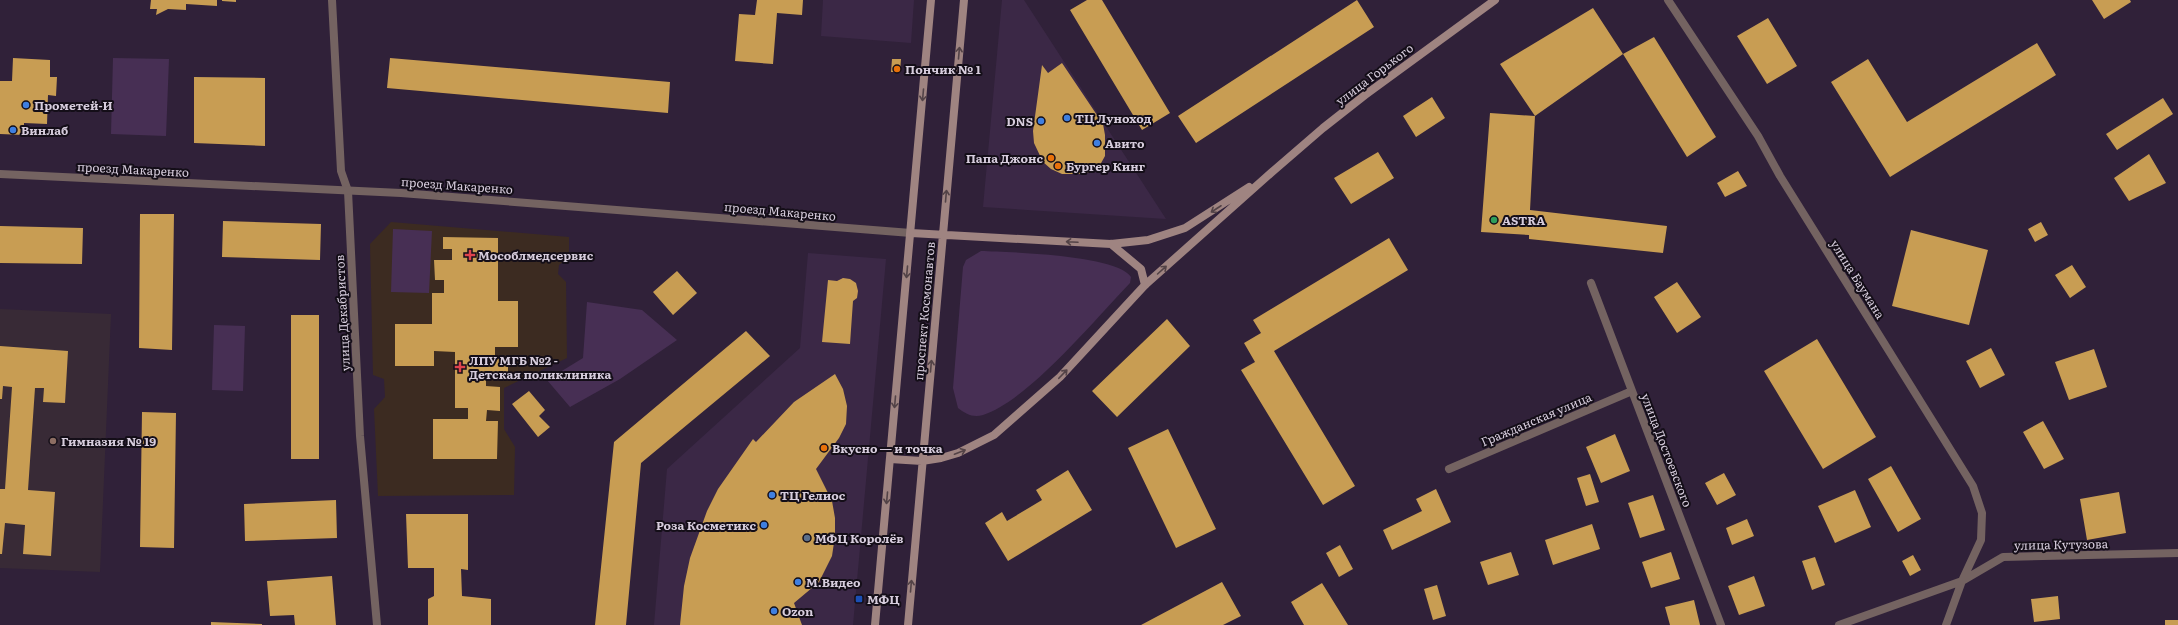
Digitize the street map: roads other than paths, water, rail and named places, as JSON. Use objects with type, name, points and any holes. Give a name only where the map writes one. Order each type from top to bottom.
[{"type":"main road","name":"проспект Космонавтов","points":[[875,625],[931,0]]},
{"type":"main road","name":"проспект Космонавтов","points":[[908,625],[964,0]]},
{"type":"main road","name":"улица Горького","points":[[1272,172],[1365,95],[1495,0]]},
{"type":"main road","points":[[910,233],[1111,244],[1148,240],[1185,228],[1272,172]]},
{"type":"main road","points":[[890,459],[922,461],[958,453],[994,435],[1060,377],[1145,285],[1272,172]]},
{"type":"main road","points":[[1111,244],[1141,269],[1145,285]]},
{"type":"street","name":"улица Декабристов","points":[[332,0],[341,171],[348,191],[360,436],[377,625]]},
{"type":"street","name":"улица Баумана","points":[[1668,0],[1758,136],[1780,176],[1973,486],[1982,513],[1981,540],[1962,581],[1946,625]]},
{"type":"street","name":"проезд Макаренко","points":[[0,174],[401,193],[910,233]]},
{"type":"street","name":"улица Достоевского","points":[[1592,283],[1721,625]]},
{"type":"street","name":"Гражданская улица","points":[[1449,469],[1632,392]]},
{"type":"street","name":"улица Кутузова","points":[[1839,625],[1962,581],[2003,557],[2178,553]]},
{"type":"place","name":"Пончик № 1","points":[[897,69]]},
{"type":"place","name":"Прометей-И","points":[[26,105]]},
{"type":"place","name":"ТЦ Луноход","points":[[1067,118]]},
{"type":"place","name":"DNS","points":[[1041,121]]},
{"type":"place","name":"Винлаб","points":[[13,130]]},
{"type":"place","name":"Авито","points":[[1097,143]]},
{"type":"place","name":"Папа Джонс","points":[[1051,158]]},
{"type":"place","name":"Бургер Кинг","points":[[1058,166]]},
{"type":"place","name":"ASTRA","points":[[1494,220]]},
{"type":"place","name":"Мособлмедсервис","points":[[470,255]]},
{"type":"place","name":"ЛПУ МГБ №2 - Детская поликлиника","points":[[460,367]]},
{"type":"place","name":"Гимназия № 19","points":[[53,441]]},
{"type":"place","name":"Вкусно — и точка","points":[[824,448]]},
{"type":"place","name":"ТЦ Гелиос","points":[[772,495]]},
{"type":"place","name":"Роза Косметикс","points":[[764,525]]},
{"type":"place","name":"МФЦ Королёв","points":[[807,538]]},
{"type":"place","name":"М.Видео","points":[[798,582]]},
{"type":"place","name":"МФЦ","points":[[859,599]]},
{"type":"place","name":"Ozon","points":[[774,611]]}]
